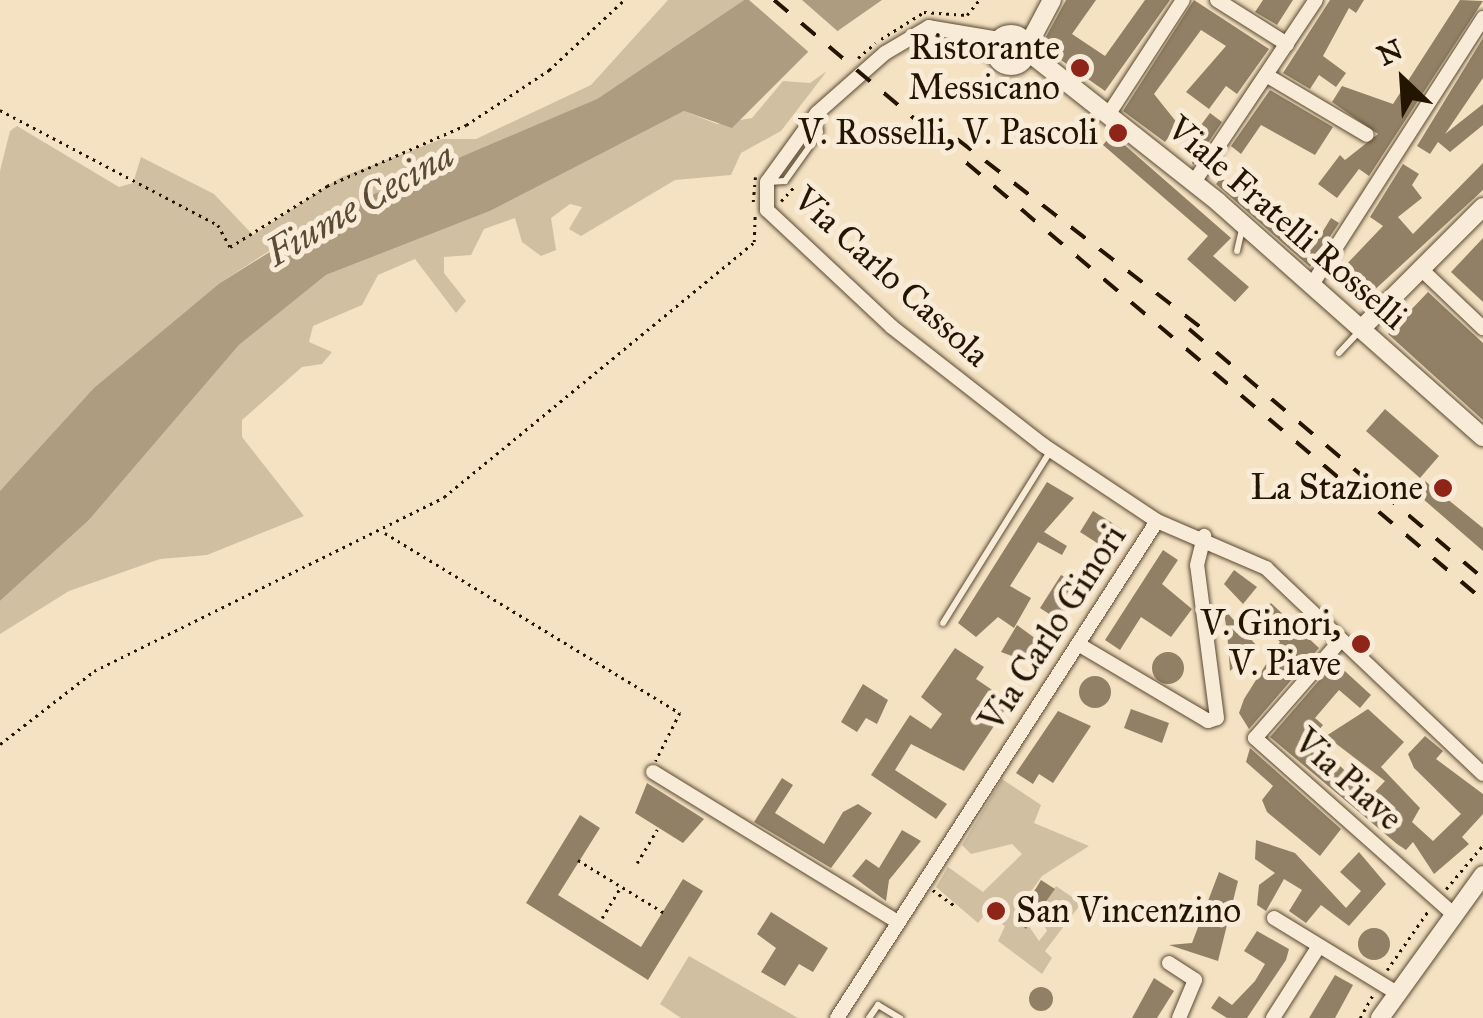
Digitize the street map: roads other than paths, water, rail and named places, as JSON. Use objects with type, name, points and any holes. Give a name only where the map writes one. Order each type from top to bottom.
[{"type":"street","points":[[997,59],[1025,45],[1052,0]]},
{"type":"street","points":[[1108,115],[1183,0]]},
{"type":"street","points":[[1216,0],[1287,44]]},
{"type":"street","points":[[1194,182],[1316,0]]},
{"type":"street","points":[[1313,283],[1483,18]]},
{"type":"street","name":"Via Carlo Cassola","points":[[998,39],[929,26],[817,113],[764,176],[764,204],[776,223],[1051,451],[1156,521]]},
{"type":"street","points":[[958,32],[997,59]]},
{"type":"street","points":[[997,59],[998,39],[1025,45]]},
{"type":"street","name":"Viale Fratelli Rosselli","points":[[1025,45],[1042,67],[1194,182],[1313,283],[1483,437]]},
{"type":"street","points":[[1266,75],[1367,135]]},
{"type":"street","points":[[1362,328],[1483,207]]},
{"type":"street","points":[[1421,269],[1483,328]]},
{"type":"street","name":"Via Carlo Ginori","points":[[837,1018],[1156,521],[1204,536],[1266,568],[1483,774]]},
{"type":"street","points":[[1078,644],[1208,721],[1217,718],[1197,565],[1204,536]]},
{"type":"street","name":"Via Piave","points":[[1340,641],[1255,738],[1452,913]]},
{"type":"street","points":[[653,772],[898,922]]},
{"type":"street","points":[[1380,1018],[1388,988],[1483,875]]},
{"type":"street","points":[[1274,918],[1388,988]]},
{"type":"street","points":[[1273,1018],[1319,946]]},
{"type":"street","points":[[1169,964],[1195,980],[1178,1018]]},
{"type":"lane","points":[[1237,251],[1244,224]]},
{"type":"lane","points":[[1339,353],[1362,328]]},
{"type":"lane","points":[[943,623],[1051,451]]},
{"type":"lane","points":[[869,1018],[878,1005],[900,1018]]},
{"type":"water","name":"Fiume Cecina","points":[[744,0],[882,0],[809,51],[732,128],[684,111],[490,211],[326,275],[239,345],[89,520],[0,601],[0,491],[94,388],[220,283],[339,209],[597,99]]},
{"type":"railway","points":[[774,0],[1483,600]]},
{"type":"railway","points":[[957,139],[1207,332]]},
{"type":"railway","points":[[1189,329],[1483,578]]},
{"type":"place","name":"Ristorante Messicano","points":[[1080,68]]},
{"type":"place","name":"V. Rosselli, V. Pascoli","points":[[1118,133]]},
{"type":"place","name":"La Stazione","points":[[1443,488]]},
{"type":"place","name":"V. Ginori, V. Piave","points":[[1361,644]]},
{"type":"place","name":"San Vincenzino","points":[[996,911]]}]
